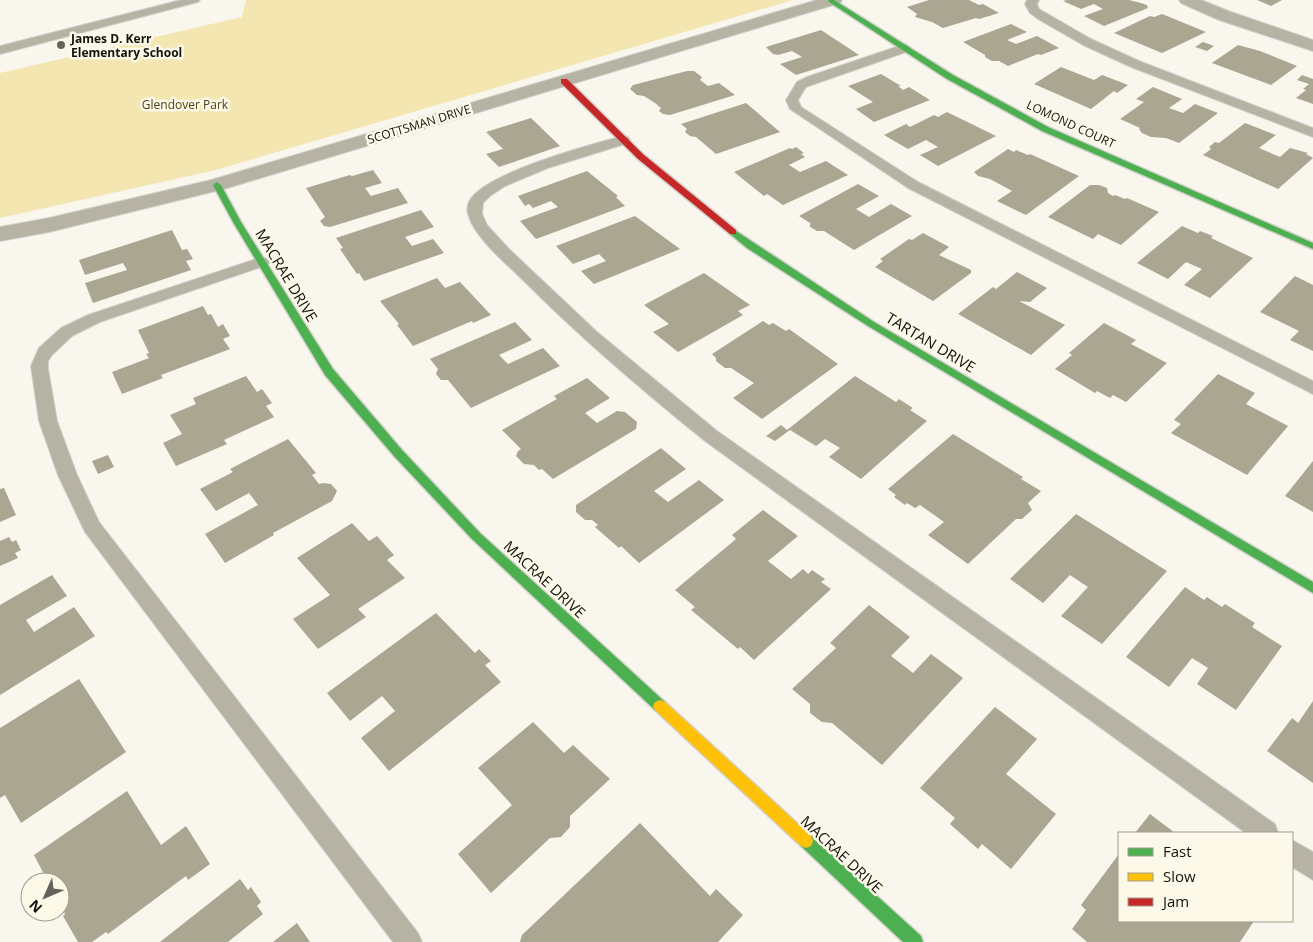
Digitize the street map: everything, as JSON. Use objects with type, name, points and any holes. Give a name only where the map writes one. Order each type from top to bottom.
[{"type":"street","name":"LOMOND COURT","points":[[832,0],[950,77],[1045,129],[1313,246]]},
{"type":"street","name":"SCOTTSMAN DRIVE","points":[[0,234],[49,225],[217,185],[832,0]]},
{"type":"street","points":[[1188,0],[1225,16],[1313,46]]},
{"type":"street","name":"TARTAN DRIVE","points":[[564,81],[641,157],[750,246],[871,324],[1313,588]]},
{"type":"street","name":"MACRAE DRIVE","points":[[217,185],[329,372],[398,453],[476,536],[915,942]]},
{"type":"lane","points":[[0,50],[194,0]]},
{"type":"lane","points":[[1033,0],[1031,4],[1034,11],[1087,42],[1135,64],[1313,133]]},
{"type":"lane","points":[[905,48],[801,85],[792,100],[796,110],[929,193],[992,227],[1313,388]]},
{"type":"lane","points":[[624,140],[505,180],[480,195],[474,205],[475,216],[488,236],[556,304],[634,375],[711,436],[1265,832]]},
{"type":"lane","points":[[262,262],[103,315],[82,323],[63,334],[48,348],[39,363],[44,410],[66,476],[92,526],[409,942]]},
{"type":"lane","points":[[1293,853],[1313,867]]},
{"type":"green space","name":"Glendover Park","points":[[246,0],[793,0],[216,170],[0,218],[0,73],[242,17]]},
{"type":"building","points":[[929,0],[969,0],[979,5],[983,4],[999,13],[943,28],[932,22],[915,17],[917,14],[907,7]]},
{"type":"building","points":[[1129,0],[1147,5],[1148,8],[1104,26],[1084,16],[1103,9],[1094,4],[1081,9],[1063,1]]},
{"type":"building","points":[[1257,0],[1282,0],[1271,6]]},
{"type":"building","points":[[1162,14],[1206,32],[1162,53],[1114,33],[1150,16],[1154,17]]},
{"type":"building","points":[[1011,24],[1027,32],[1007,40],[1016,44],[1037,36],[1059,48],[1008,66],[999,61],[992,61],[963,42]]},
{"type":"building","points":[[821,30],[859,55],[796,75],[780,64],[802,57],[792,51],[778,55],[773,54],[766,47]]},
{"type":"building","points":[[1203,42],[1214,46],[1207,51],[1195,47]]},
{"type":"building","points":[[1238,45],[1260,51],[1297,66],[1271,85],[1212,63]]},
{"type":"building","points":[[1061,67],[1094,80],[1102,75],[1128,85],[1117,93],[1114,91],[1091,109],[1034,84]]},
{"type":"building","points":[[687,71],[694,71],[702,77],[700,80],[708,86],[719,83],[735,95],[670,115],[663,114],[659,111],[661,108],[655,103],[644,96],[637,95],[630,89],[633,85]]},
{"type":"building","points":[[881,74],[901,86],[898,86],[903,90],[909,87],[930,100],[874,122],[856,109],[873,102],[848,86]]},
{"type":"building","points":[[1302,75],[1313,79],[1313,104],[1296,98],[1306,90],[1303,89],[1309,84],[1297,80]]},
{"type":"building","points":[[1153,87],[1182,99],[1169,108],[1183,113],[1195,104],[1218,113],[1179,143],[1166,138],[1151,137],[1142,133],[1140,128],[1120,119],[1144,102],[1136,99]]},
{"type":"building","points":[[746,103],[780,132],[716,154],[696,137],[690,136],[685,132],[687,129],[681,124]]},
{"type":"building","points":[[947,112],[996,136],[938,166],[920,155],[938,147],[926,140],[908,149],[884,135],[906,124],[910,127],[934,115],[938,117]]},
{"type":"building","points":[[531,118],[560,146],[499,167],[486,154],[503,149],[486,132]]},
{"type":"building","points":[[1245,123],[1276,135],[1259,148],[1280,157],[1290,148],[1308,153],[1306,154],[1313,158],[1278,189],[1203,155],[1211,149],[1209,147],[1215,142],[1219,143]]},
{"type":"building","points":[[796,147],[804,153],[801,154],[805,157],[789,165],[800,172],[826,161],[848,175],[783,205],[767,194],[764,196],[734,172],[790,148]]},
{"type":"building","points":[[1008,149],[1014,152],[1016,150],[1028,155],[1030,154],[1079,176],[1026,215],[997,201],[1012,191],[990,179],[978,176],[974,172]]},
{"type":"building","points":[[373,170],[382,183],[365,188],[371,196],[398,188],[408,203],[330,227],[324,226],[320,221],[325,217],[306,188]]},
{"type":"building","points":[[587,171],[618,196],[616,197],[625,206],[536,239],[520,221],[558,207],[551,201],[533,208],[529,204],[525,206],[518,196]]},
{"type":"building","points":[[858,184],[879,196],[856,209],[869,217],[891,204],[912,216],[854,250],[824,231],[817,231],[810,227],[810,223],[799,216]]},
{"type":"building","points":[[1090,185],[1099,185],[1107,188],[1108,193],[1113,196],[1127,198],[1159,212],[1121,245],[1098,234],[1093,239],[1048,217]]},
{"type":"building","points":[[421,210],[434,227],[405,237],[412,246],[433,239],[444,253],[364,281],[340,249],[343,248],[336,238]]},
{"type":"building","points":[[635,216],[680,249],[594,284],[581,271],[606,261],[599,254],[573,264],[556,246]]},
{"type":"building","points":[[1182,226],[1198,233],[1200,231],[1213,236],[1211,238],[1253,258],[1210,298],[1184,285],[1202,269],[1186,262],[1168,279],[1137,263]]},
{"type":"building","points":[[172,230],[182,250],[187,249],[193,259],[186,261],[191,270],[93,303],[85,283],[127,270],[123,263],[85,275],[79,260]]},
{"type":"building","points":[[923,233],[949,247],[939,255],[971,270],[971,273],[933,301],[875,267],[883,261],[880,259],[909,239],[912,240]]},
{"type":"building","points":[[1017,272],[1047,288],[1030,302],[1019,301],[1065,325],[1031,355],[958,314],[993,287],[996,289]]},
{"type":"building","points":[[704,273],[750,305],[738,311],[743,315],[678,352],[653,332],[669,324],[644,305]]},
{"type":"building","points":[[1295,276],[1313,285],[1313,351],[1290,340],[1299,331],[1260,312]]},
{"type":"building","points":[[437,278],[445,288],[460,282],[491,315],[413,346],[397,325],[399,324],[380,301]]},
{"type":"building","points":[[203,306],[208,315],[211,314],[218,327],[223,324],[230,336],[223,339],[230,349],[161,375],[163,378],[122,394],[112,372],[149,358],[146,354],[149,353],[138,330]]},
{"type":"building","points":[[763,321],[769,325],[773,323],[786,331],[789,329],[838,364],[762,419],[733,398],[754,383],[731,368],[725,368],[716,361],[712,354]]},
{"type":"building","points":[[515,322],[532,340],[499,355],[508,364],[543,348],[560,366],[471,408],[448,380],[441,380],[436,374],[438,369],[430,359]]},
{"type":"building","points":[[1104,323],[1136,340],[1131,344],[1167,363],[1126,402],[1113,395],[1110,398],[1097,391],[1095,393],[1055,369],[1072,355],[1069,353]]},
{"type":"building","points":[[1218,374],[1255,393],[1246,404],[1288,426],[1247,475],[1171,433],[1181,424],[1174,420]]},
{"type":"building","points":[[246,376],[257,392],[262,389],[272,403],[266,406],[274,417],[224,440],[227,444],[176,466],[163,443],[182,434],[170,415],[196,404],[193,398]]},
{"type":"building","points":[[855,376],[896,402],[899,399],[913,408],[910,410],[927,421],[861,479],[829,457],[840,448],[825,439],[816,446],[790,430],[775,441],[766,436],[781,425],[787,430]]},
{"type":"building","points":[[587,378],[610,398],[585,413],[597,423],[617,411],[625,412],[637,422],[636,429],[553,479],[542,469],[539,470],[534,465],[524,464],[516,456],[521,449],[502,430],[557,399],[554,396]]},
{"type":"building","points":[[953,434],[1023,477],[1021,479],[1041,491],[1028,503],[1032,510],[1022,519],[1016,519],[968,564],[928,535],[944,522],[920,505],[915,508],[907,503],[905,505],[894,497],[896,495],[888,489]]},
{"type":"building","points":[[288,439],[316,473],[312,475],[319,484],[331,484],[337,491],[332,501],[273,533],[274,535],[225,563],[205,534],[258,505],[249,493],[216,511],[200,489],[233,472],[230,469]]},
{"type":"building","points":[[661,448],[686,469],[654,491],[668,502],[699,480],[724,500],[639,563],[621,546],[619,548],[595,527],[598,525],[592,520],[585,520],[576,512],[576,505]]},
{"type":"building","points":[[108,455],[114,467],[98,474],[92,461]]},
{"type":"building","points":[[1313,461],[1313,512],[1285,496]]},
{"type":"building","points":[[4,488],[16,515],[0,522],[0,489]]},
{"type":"building","points":[[763,510],[798,536],[768,561],[791,579],[803,569],[808,574],[812,570],[825,579],[821,582],[831,589],[754,660],[691,610],[695,607],[675,590],[736,539],[732,535]]},
{"type":"building","points":[[1076,514],[1167,571],[1102,644],[1061,616],[1088,587],[1070,575],[1043,603],[1010,579]]},
{"type":"building","points":[[352,523],[369,541],[377,536],[394,555],[387,560],[405,578],[358,609],[366,617],[318,649],[293,619],[330,595],[297,558]]},
{"type":"building","points":[[9,537],[12,542],[16,540],[21,550],[15,553],[18,558],[0,566],[0,541]]},
{"type":"building","points":[[52,575],[67,596],[26,620],[34,632],[74,607],[95,636],[0,695],[0,605]]},
{"type":"building","points":[[1185,587],[1204,600],[1207,597],[1222,607],[1225,604],[1255,623],[1252,627],[1282,646],[1236,710],[1197,684],[1208,668],[1192,658],[1169,687],[1126,657]]},
{"type":"building","points":[[869,605],[910,637],[891,656],[913,673],[931,654],[963,678],[882,765],[832,723],[822,722],[810,713],[810,704],[792,689],[836,648],[830,643]]},
{"type":"building","points":[[436,613],[475,653],[479,649],[491,661],[485,665],[501,682],[389,771],[361,738],[395,711],[382,696],[350,721],[327,693]]},
{"type":"building","points":[[79,679],[126,752],[21,823],[5,795],[0,798],[0,728]]},
{"type":"building","points":[[1313,701],[1313,783],[1267,751],[1292,718],[1298,723]]},
{"type":"building","points":[[995,707],[1037,739],[1006,774],[1056,814],[1011,869],[982,844],[978,849],[950,824],[955,818],[920,788]]},
{"type":"building","points":[[533,722],[564,753],[573,745],[610,779],[570,816],[570,827],[561,837],[550,838],[491,893],[458,854],[512,805],[478,768]]},
{"type":"building","points":[[127,791],[161,845],[186,826],[210,864],[188,880],[186,876],[108,934],[106,932],[92,942],[78,942],[66,922],[70,922],[70,872],[43,872],[34,855]]},
{"type":"building","points":[[1150,814],[1174,832],[1136,832]]},
{"type":"building","points":[[640,823],[710,896],[716,889],[743,915],[718,942],[520,942],[522,935]]},
{"type":"building","points":[[1118,855],[1118,922],[1253,922],[1240,942],[1087,942],[1072,929],[1086,910],[1081,905]]},
{"type":"building","points":[[240,879],[248,890],[251,887],[261,902],[257,906],[263,914],[228,942],[160,942]]},
{"type":"building","points":[[297,923],[310,942],[273,942]]},
{"type":"traffic: fast","points":[[831,1],[950,77],[1045,129],[1313,246]]},
{"type":"traffic: fast","points":[[217,185],[237,222],[329,372],[398,453],[476,536],[660,706]]},
{"type":"traffic: fast","points":[[733,232],[750,246],[871,324],[1313,588]]},
{"type":"traffic: fast","points":[[806,841],[915,942]]},
{"type":"traffic: slow","points":[[660,706],[806,841]]},
{"type":"traffic: jam","points":[[564,81],[641,157],[733,232]]},
{"type":"place","name":"James D. Kerr Elementary School","points":[[61,45]]}]
